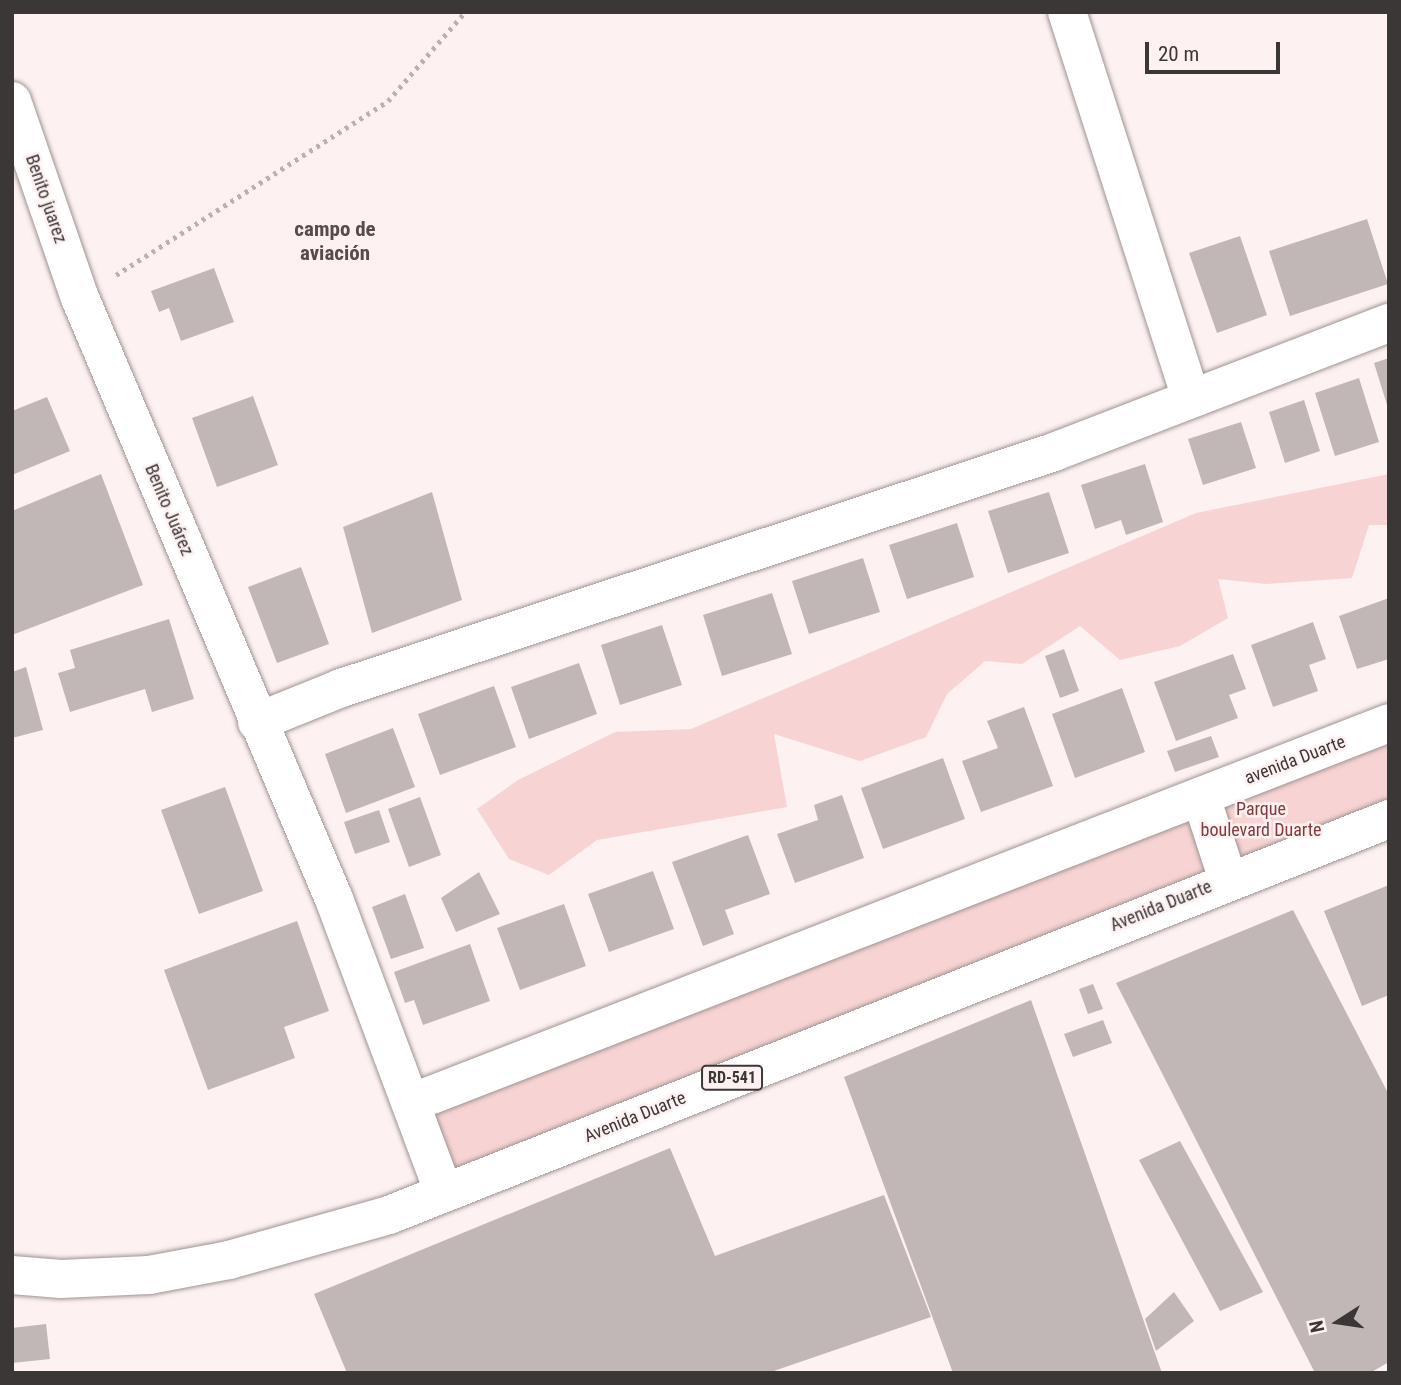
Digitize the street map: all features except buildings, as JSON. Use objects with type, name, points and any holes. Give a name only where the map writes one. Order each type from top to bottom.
[{"type":"main road","points":[[1067,12],[1191,399]]},
{"type":"main road","name":"Benito juarez","points":[[12,101],[80,298]]},
{"type":"main road","name":"Benito Juárez","points":[[80,298],[334,899],[444,1193]]},
{"type":"main road","points":[[257,722],[341,688],[1054,452],[1389,323]]},
{"type":"main road","name":"avenida Duarte","points":[[411,1103],[1389,723]]},
{"type":"main road","points":[[1201,797],[1228,880]]},
{"type":"main road","name":"Avenida Duarte","points":[[12,1275],[61,1279],[149,1275],[229,1260],[389,1215],[1228,880],[1389,819]]},
{"type":"path","points":[[80,298],[388,101],[464,12]]},
{"type":"green space","points":[[1389,474],[1389,525],[1369,525],[1352,578],[1266,584],[1218,579],[1228,618],[1180,646],[1120,660],[1080,626],[1022,664],[985,661],[947,694],[926,737],[860,761],[774,734],[787,807],[597,840],[549,875],[509,859],[477,809],[518,780],[615,732],[691,729],[1196,513]]},
{"type":"green space","name":"Parque boulevard Duarte","points":[[1389,727],[1389,815],[1229,877],[1204,798]]},
{"type":"green space","points":[[1201,797],[1228,880],[444,1193],[411,1103]]},
{"type":"district","name":"campo de aviación","points":[[335,241]]}]
